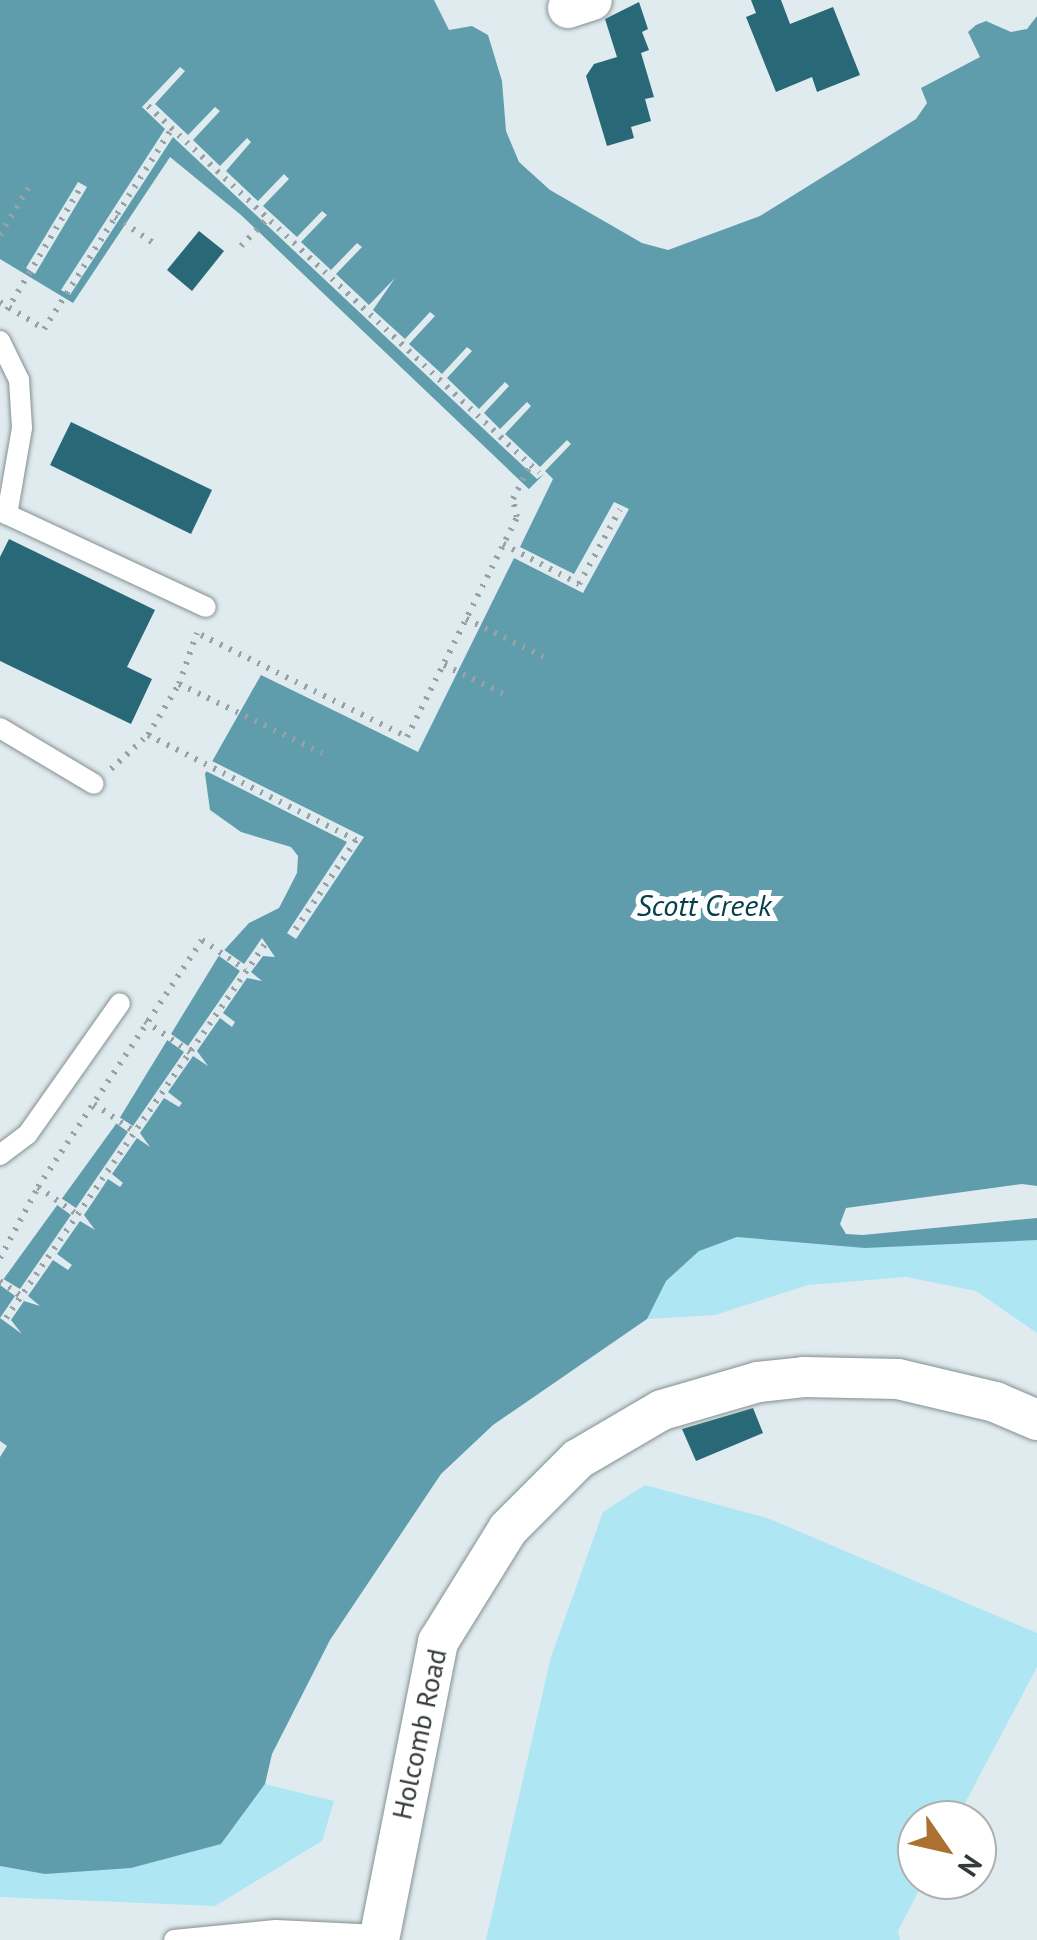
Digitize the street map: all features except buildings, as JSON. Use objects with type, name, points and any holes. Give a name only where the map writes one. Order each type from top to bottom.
[{"type":"street","name":"Holcomb Road","points":[[379,1938],[438,1642],[508,1529],[578,1459],[662,1410],[758,1382],[804,1377],[898,1379],[996,1402],[1037,1420]]},
{"type":"lane","points":[[0,341],[19,380],[22,428],[4,513],[206,607]]},
{"type":"lane","points":[[0,728],[94,784]]},
{"type":"lane","points":[[0,1155],[27,1136],[120,1003]]},
{"type":"lane","points":[[174,1940],[276,1930],[379,1938]]},
{"type":"path","points":[[148,106],[539,474]]},
{"type":"path","points":[[0,302],[44,329],[172,128]]},
{"type":"path","points":[[0,235],[30,185]]},
{"type":"path","points":[[0,325],[81,187]]},
{"type":"path","points":[[114,217],[152,242]]},
{"type":"path","points":[[241,246],[268,218]]},
{"type":"path","points":[[197,633],[408,737],[516,517],[514,499],[530,465]]},
{"type":"path","points":[[503,544],[579,584],[620,509]]},
{"type":"path","points":[[94,784],[148,735],[179,684],[206,607]]},
{"type":"path","points":[[466,619],[548,659]]},
{"type":"path","points":[[444,665],[508,696]]},
{"type":"path","points":[[179,684],[322,753]]},
{"type":"path","points":[[148,735],[356,840],[294,933]]},
{"type":"path","points":[[0,1258],[38,1188],[202,940],[246,970]]},
{"type":"path","points":[[6,1318],[264,945]]},
{"type":"path","points":[[156,1028],[190,1052]]},
{"type":"path","points":[[94,1104],[135,1132]]},
{"type":"path","points":[[38,1188],[78,1215]]},
{"type":"path","points":[[0,1281],[21,1296]]},
{"type":"shaded area","points":[[1037,1218],[1037,1333],[976,1291],[906,1277],[808,1285],[715,1315],[647,1319],[638,1301],[665,1239]]},
{"type":"shaded area","points":[[645,1485],[770,1519],[1037,1633],[1037,1667],[967,1800],[897,1800],[897,1900],[914,1900],[898,1931],[900,1940],[486,1940],[551,1657],[603,1512]]},
{"type":"shaded area","points":[[265,1784],[334,1801],[322,1841],[215,1906],[0,1897],[0,1866],[45,1874],[221,1844]]},
{"type":"water","name":"Scott Creek","points":[[0,0],[434,0],[449,30],[472,26],[488,35],[502,81],[506,131],[519,162],[550,190],[642,243],[668,250],[760,216],[916,119],[927,103],[921,88],[980,57],[968,32],[976,25],[986,21],[1011,32],[1027,29],[1037,16],[1037,1240],[865,1248],[737,1237],[699,1251],[666,1281],[647,1319],[493,1425],[441,1474],[330,1640],[272,1754],[265,1784],[221,1844],[131,1868],[45,1874],[0,1866],[0,1457],[7,1446],[0,1441],[0,1284],[116,1124],[218,957],[249,923],[279,908],[297,873],[298,856],[291,847],[241,832],[210,810],[205,774],[261,675],[411,748],[532,492],[241,215],[170,157],[73,303],[0,259]]},
{"type":"pier","points":[[180,67],[185,71],[155,104],[188,135],[215,107],[220,111],[193,140],[220,166],[247,138],[251,142],[226,171],[258,201],[284,174],[289,179],[263,206],[297,237],[322,211],[327,215],[301,242],[331,270],[357,243],[362,247],[336,274],[369,305],[395,278],[373,310],[405,339],[430,312],[435,316],[409,344],[442,374],[467,347],[472,351],[447,378],[479,409],[505,382],[509,386],[484,413],[500,429],[527,402],[531,406],[505,434],[540,467],[567,440],[571,444],[545,471],[553,479],[520,547],[574,574],[614,502],[629,509],[583,593],[514,558],[418,752],[346,716],[409,741],[526,492],[544,474],[537,479],[173,137],[70,295],[61,290],[165,129],[142,107]]},
{"type":"pier","points":[[78,182],[87,187],[35,274],[26,268]]},
{"type":"pier","points":[[208,759],[364,837],[296,939],[287,933],[347,842],[202,769]]},
{"type":"pier","points":[[262,938],[275,957],[263,956],[251,972],[262,981],[247,978],[223,1013],[235,1022],[232,1027],[220,1018],[197,1051],[208,1066],[193,1056],[168,1092],[182,1103],[179,1107],[164,1098],[140,1133],[150,1147],[137,1138],[112,1174],[123,1183],[120,1187],[108,1179],[84,1215],[95,1230],[80,1221],[57,1254],[72,1265],[68,1270],[53,1260],[28,1296],[40,1306],[24,1301],[11,1320],[22,1334],[0,1318],[15,1296],[0,1285],[0,1277],[20,1289],[71,1215],[53,1202],[58,1196],[76,1208],[128,1132],[113,1121],[116,1115],[133,1126],[184,1052],[163,1037],[167,1031],[188,1046],[240,971],[215,953],[220,947],[244,964]]},
{"type":"pier","points":[[1022,1184],[1037,1186],[1037,1218],[863,1235],[846,1234],[840,1224],[846,1208]]}]
